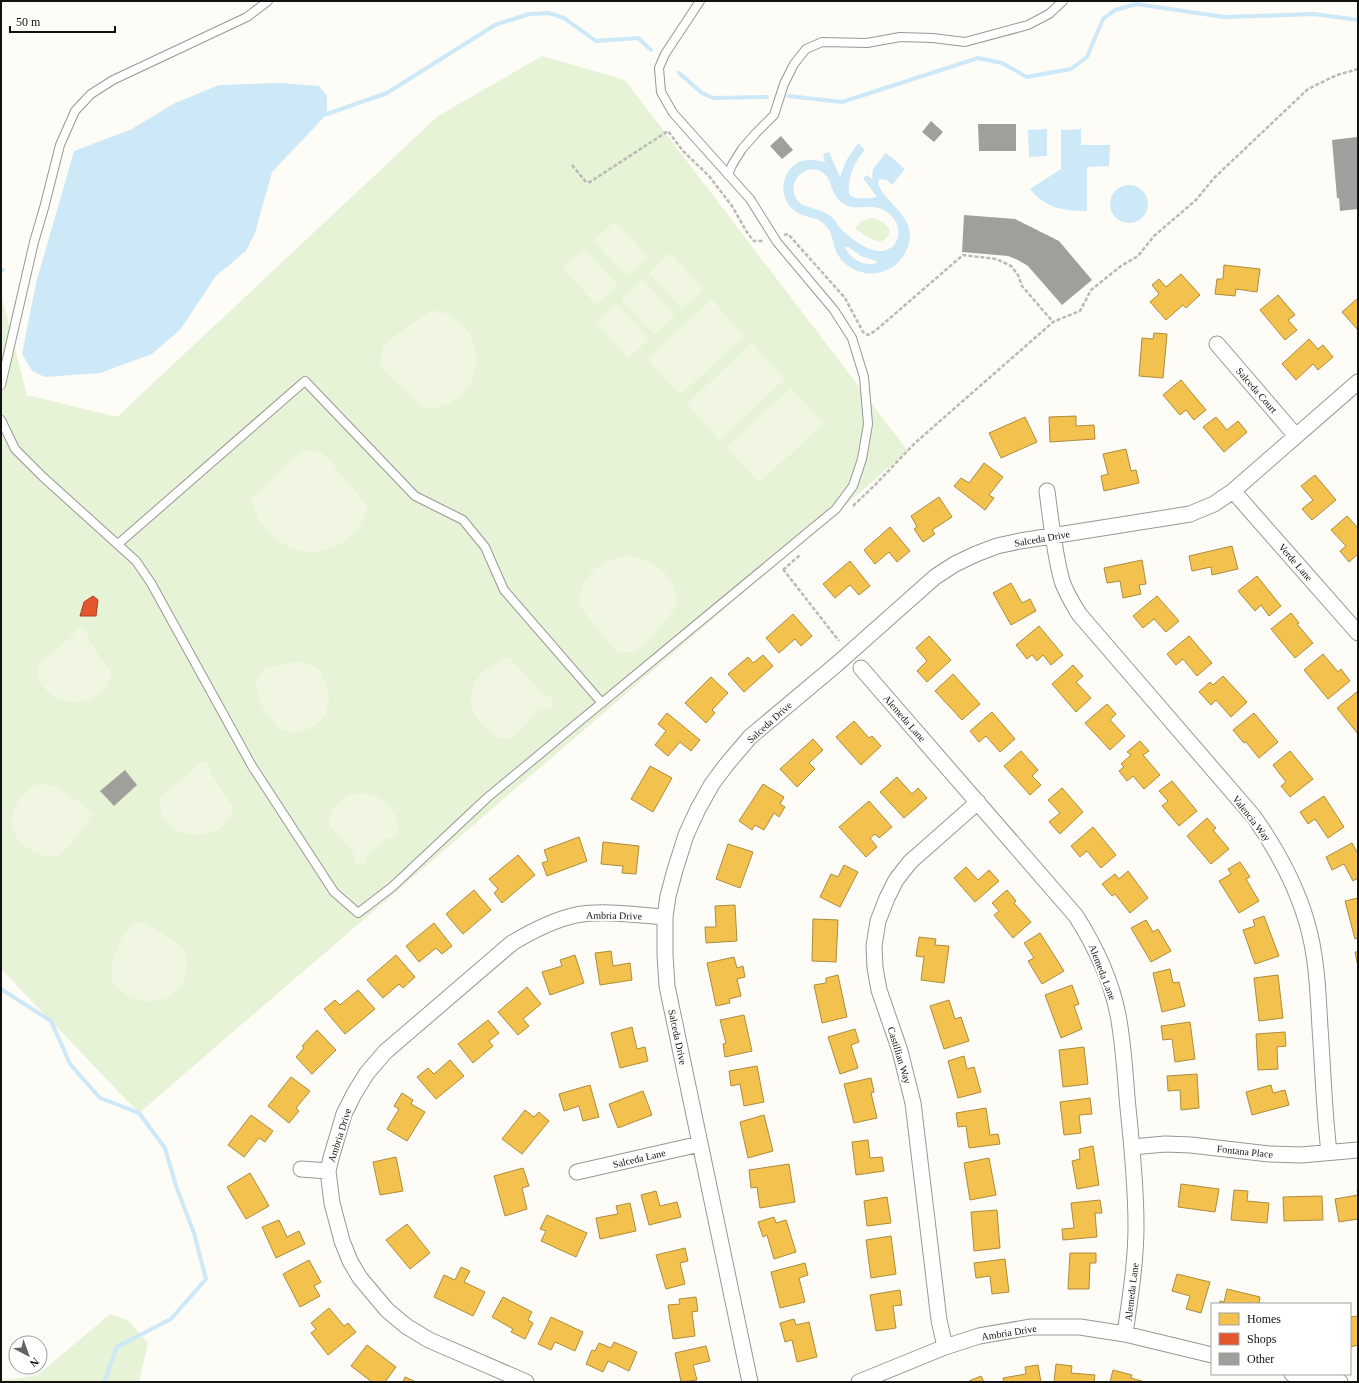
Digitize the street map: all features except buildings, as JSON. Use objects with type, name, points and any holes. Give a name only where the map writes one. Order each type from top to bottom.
[{"type":"street","name":"Salceda Court","points":[[1217,344],[1296,436]]},
{"type":"street","name":"Salceda Drive","points":[[750,1382],[667,986],[665,955],[665,916],[668,896],[675,870],[686,835],[712,784],[750,737],[837,664],[935,577],[955,564],[997,546],[1190,514],[1214,504],[1234,491],[1358,382]]},
{"type":"street","name":"Valencia Way","points":[[1047,491],[1053,536],[1062,581],[1069,597],[1080,614],[1254,817],[1272,842],[1289,873],[1299,897],[1307,924],[1314,958],[1318,995],[1326,1129],[1329,1152]]},
{"type":"street","name":"Verde Lane","points":[[1234,491],[1358,633]]},
{"type":"street","name":"Alemeda Lane","points":[[861,668],[1076,916],[1089,936],[1101,962],[1111,988],[1118,1014],[1122,1038],[1132,1148],[1136,1225],[1135,1260],[1125,1334]]},
{"type":"street","name":"Castillian Way","points":[[945,1347],[939,1320],[918,1131],[913,1103],[900,1051],[879,990],[875,968],[874,946],[878,921],[896,880],[910,862],[978,802]]},
{"type":"street","name":"Ambria Drive","points":[[526,1382],[429,1340],[406,1326],[387,1310],[360,1278],[350,1261],[342,1241],[332,1203],[328,1171],[330,1158],[344,1114],[367,1073],[385,1052],[512,943],[530,932],[552,922],[576,915],[598,913],[665,916]]},
{"type":"street","name":"Salceda Lane","points":[[577,1172],[700,1144]]},
{"type":"street","name":"Fontana Place","points":[[1132,1148],[1171,1144],[1269,1154],[1301,1154],[1358,1150]]},
{"type":"street","points":[[301,1170],[328,1171]]},
{"type":"street","name":"Ambria Drive","points":[[859,1382],[945,1347],[979,1336],[1031,1326],[1080,1327],[1125,1334],[1211,1355]]},
{"type":"street","points":[[1296,1375],[1312,1379],[1340,1382]]},
{"type":"lane","points":[[1,385],[34,242],[60,145],[75,111],[91,94],[113,80],[247,16],[268,1]]},
{"type":"lane","points":[[1,420],[15,449],[43,477],[136,561],[151,583],[252,766],[334,892],[358,913],[392,887],[488,797],[836,509],[853,486],[862,459],[868,424],[864,377],[852,338],[834,310],[774,238],[750,199],[673,113],[661,92],[660,68],[666,54],[700,1]]},
{"type":"lane","points":[[728,175],[732,165],[742,149],[774,115],[784,84],[794,64],[806,49],[822,42],[867,43],[900,37],[933,38],[965,42],[1028,25],[1049,14],[1063,1]]},
{"type":"lane","points":[[118,544],[305,381],[415,496],[463,520],[485,547],[504,590],[602,703]]},
{"type":"path","points":[[848,511],[875,485],[915,442],[1053,322],[1080,311],[1091,290],[1120,266],[1138,256],[1154,236],[1196,200],[1214,178],[1308,89],[1337,75],[1358,69]]},
{"type":"path","points":[[572,165],[586,182],[590,182],[668,131],[683,151],[709,176],[732,206],[748,234],[754,241],[762,241],[788,234],[844,298],[863,332],[868,335],[875,331],[963,255],[996,259],[1012,266],[1022,286],[1053,322]]},
{"type":"path","points":[[783,570],[805,550]]},
{"type":"path","points":[[775,559],[839,641]]},
{"type":"green space","points":[[542,56],[625,80],[908,451],[139,1113],[1,969],[1,294],[27,395],[117,417],[438,116]]},
{"type":"green space","points":[[872,218],[881,221],[888,227],[889,233],[887,238],[882,241],[874,240],[865,236],[855,228],[861,221]]},
{"type":"green space","points":[[615,221],[648,257],[627,276],[594,241]]},
{"type":"green space","points":[[584,249],[618,285],[596,305],[563,268]]},
{"type":"green space","points":[[670,253],[703,289],[682,309],[649,273]]},
{"type":"green space","points":[[643,279],[675,315],[654,335],[621,299]]},
{"type":"green space","points":[[712,299],[744,336],[680,395],[647,359]]},
{"type":"green space","points":[[617,303],[649,339],[628,359],[596,322]]},
{"type":"green space","points":[[432,310],[453,318],[467,331],[475,347],[476,364],[472,381],[461,395],[446,405],[425,408],[389,376],[380,364],[382,348],[392,338]]},
{"type":"green space","points":[[751,343],[785,379],[720,440],[687,404]]},
{"type":"green space","points":[[791,388],[824,423],[759,483],[726,447]]},
{"type":"green space","points":[[304,450],[320,452],[331,462],[368,507],[364,519],[355,532],[341,543],[326,550],[312,552],[298,550],[285,545],[264,527],[256,514],[251,499]]},
{"type":"green space","points":[[628,556],[647,561],[656,565],[663,571],[673,586],[677,606],[646,643],[634,652],[618,652],[607,642],[578,603],[584,584],[588,576],[594,570],[609,561]]},
{"type":"green space","points":[[80,628],[87,631],[88,639],[111,673],[111,677],[103,691],[95,697],[77,702],[68,702],[59,699],[44,688],[38,677],[38,664],[74,635],[74,632]]},
{"type":"green space","points":[[509,657],[542,693],[552,699],[553,704],[551,708],[539,709],[526,725],[512,738],[506,739],[495,735],[483,726],[473,710],[471,696],[473,687],[480,675],[490,667]]},
{"type":"green space","points":[[297,662],[308,663],[320,671],[329,693],[325,715],[318,723],[309,729],[292,733],[277,728],[260,703],[256,680],[262,670]]},
{"type":"green space","points":[[202,761],[209,764],[210,772],[232,806],[232,812],[222,826],[214,832],[194,835],[183,833],[166,821],[160,810],[160,797],[196,768],[196,766]]},
{"type":"green space","points":[[40,784],[48,785],[62,791],[93,813],[72,843],[55,857],[39,854],[24,845],[18,839],[12,825],[14,809],[19,800],[30,788]]},
{"type":"green space","points":[[364,793],[376,797],[387,804],[395,814],[398,829],[393,838],[388,838],[367,855],[366,863],[357,865],[355,862],[354,853],[330,826],[329,817],[337,804],[344,798],[350,795]]},
{"type":"green space","points":[[135,922],[145,924],[154,929],[178,944],[185,951],[187,962],[186,974],[175,992],[166,998],[156,1001],[134,999],[120,990],[112,979],[112,965],[117,948],[125,933]]},
{"type":"green space","points":[[110,1314],[128,1320],[148,1343],[139,1382],[1,1382],[38,1375],[48,1375],[48,1367]]},
{"type":"water","points":[[280,83],[319,86],[327,96],[327,114],[272,172],[255,233],[246,251],[216,276],[180,330],[152,354],[100,373],[45,377],[32,371],[22,354],[36,283],[74,151],[130,130],[175,103],[219,85]]},
{"type":"water","points":[[1047,129],[1047,156],[1029,157],[1028,130]]},
{"type":"water","points":[[1081,129],[1081,145],[1110,145],[1109,166],[1087,167],[1087,211],[1056,207],[1042,200],[1030,189],[1061,169],[1061,130]]},
{"type":"water","points":[[858,143],[865,150],[852,170],[850,176],[849,194],[855,198],[877,197],[863,178],[867,175],[872,179],[873,169],[886,153],[905,169],[892,185],[887,180],[879,179],[879,186],[906,220],[910,231],[909,244],[902,258],[895,265],[878,273],[860,272],[844,263],[838,255],[828,228],[819,220],[800,214],[794,210],[789,205],[784,193],[784,180],[791,168],[798,162],[816,160],[825,162],[823,154],[829,152],[840,177],[846,161]],"holes":[[[813,169],[820,171],[828,178],[838,199],[845,205],[852,207],[874,207],[888,212],[894,219],[898,228],[898,235],[894,245],[881,251],[867,248],[843,231],[829,215],[801,204],[795,197],[795,181],[802,173]],[[845,247],[848,247],[861,256],[876,261],[877,263],[862,263],[850,255]]]},
{"type":"water","points":[[1125,185],[1133,185],[1140,188],[1145,193],[1148,204],[1145,215],[1140,220],[1133,223],[1125,223],[1118,220],[1113,215],[1110,208],[1110,200],[1113,193],[1118,188]]},
{"type":"waterway","points":[[788,96],[842,102],[978,58],[1002,63],[1027,77],[1071,69],[1087,57],[1103,19],[1115,10],[1136,4],[1224,17],[1314,14],[1358,20]]},
{"type":"waterway","points":[[327,114],[387,93],[495,25],[529,14],[549,13],[564,18],[596,41],[638,38],[651,50]]},
{"type":"waterway","points":[[679,73],[702,93],[713,98],[767,97]]},
{"type":"waterway","points":[[1,989],[51,1021],[70,1064],[100,1098],[139,1113],[165,1148],[176,1186],[194,1233],[206,1279],[171,1319],[117,1347],[104,1382]]}]
